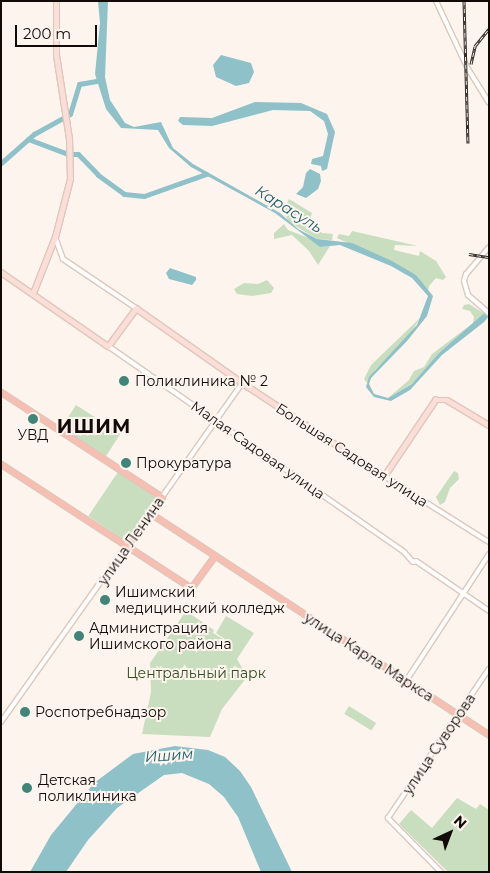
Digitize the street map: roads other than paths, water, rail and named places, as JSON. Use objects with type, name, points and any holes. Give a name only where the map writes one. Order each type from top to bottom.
[{"type":"main road","points":[[33,294],[55,237],[70,179],[66,119],[56,55],[56,1]]},
{"type":"main road","name":"Малая Садовая улица","points":[[1,272],[108,346]]},
{"type":"main road","points":[[108,346],[136,308]]},
{"type":"main road","name":"Большая Садовая улица","points":[[136,308],[242,383],[384,476]]},
{"type":"main road","points":[[1,392],[162,497]]},
{"type":"main road","points":[[384,476],[435,400],[447,400],[489,425]]},
{"type":"main road","points":[[1,464],[191,588],[214,556]]},
{"type":"main road","name":"улица Ленина","points":[[127,545],[162,497]]},
{"type":"main road","name":"улица Карла Маркса","points":[[150,513],[489,734]]},
{"type":"street","points":[[436,1],[468,69],[489,103]]},
{"type":"street","name":"Большая Садовая улица","points":[[55,237],[64,259],[136,308]]},
{"type":"street","points":[[489,247],[466,274],[464,281],[468,295],[489,313]]},
{"type":"street","name":"Малая Садовая улица","points":[[108,346],[404,552],[413,562],[416,561],[489,611]]},
{"type":"street","name":"улица Ленина","points":[[162,497],[242,383]]},
{"type":"street","name":"Большая Садовая улица","points":[[384,476],[489,542]]},
{"type":"street","name":"улица Ленина","points":[[1,722],[127,545]]},
{"type":"street","points":[[406,681],[462,592],[489,554]]},
{"type":"street","name":"улица Суворова","points":[[442,872],[388,818],[489,669]]},
{"type":"water","points":[[98,1],[108,1],[105,77],[110,100],[125,123],[134,127],[161,122],[173,148],[193,164],[280,213],[298,229],[317,239],[352,243],[392,261],[416,275],[433,296],[427,316],[407,341],[371,378],[369,384],[374,394],[388,398],[412,384],[440,352],[489,309],[489,316],[442,355],[410,390],[391,401],[374,397],[366,387],[369,377],[417,325],[428,296],[412,278],[391,266],[340,245],[320,247],[275,213],[191,167],[169,148],[158,130],[121,128],[106,109],[95,74],[100,23]]},
{"type":"water","points":[[221,55],[251,63],[254,72],[249,83],[236,86],[216,77],[213,65]]},
{"type":"water","points":[[255,102],[301,103],[327,114],[335,132],[327,169],[322,171],[321,166],[311,164],[312,159],[323,156],[328,134],[324,121],[310,111],[273,110],[212,126],[183,125],[178,121],[180,117],[212,118]]},
{"type":"water","points":[[310,169],[320,174],[321,181],[318,189],[306,198],[296,194],[303,187],[306,173]]},
{"type":"water","points":[[170,268],[196,277],[196,280],[192,285],[169,279],[166,273]]},
{"type":"water","name":"Ишим","points":[[175,746],[208,750],[225,757],[240,771],[251,787],[292,872],[261,872],[238,817],[224,797],[209,784],[182,773],[164,775],[117,808],[88,840],[66,872],[30,872],[51,835],[94,783],[133,754]]},
{"type":"waterway","points":[[1,163],[34,134],[70,114],[79,84],[101,80]]},
{"type":"waterway","points":[[28,139],[68,154]]},
{"type":"waterway","points":[[73,154],[78,154],[98,175],[124,194],[144,196],[206,174]]},
{"type":"railway","points":[[464,1],[468,143]]},
{"type":"railway","points":[[471,64],[475,46],[489,29]]},
{"type":"railway","points":[[469,254],[489,257]]},
{"type":"place","name":"Поликлиника № 2","points":[[124,381]]},
{"type":"place","name":"УВД","points":[[33,419]]},
{"type":"place","name":"Прокуратура","points":[[126,463]]},
{"type":"place","name":"Ишимский медицинский колледж","points":[[105,600]]},
{"type":"place","name":"Администрация Ишимского района","points":[[79,636]]},
{"type":"place","name":"Роспотребнадзор","points":[[25,712]]},
{"type":"place","name":"Детская поликлиника","points":[[27,788]]},
{"type":"district","name":"ИШИМ","points":[[94,427]]},
{"type":"water label","name":"Карасуль","points":[[289,209]]},
{"type":"park label","name":"Центральный парк","points":[[196,673]]}]
